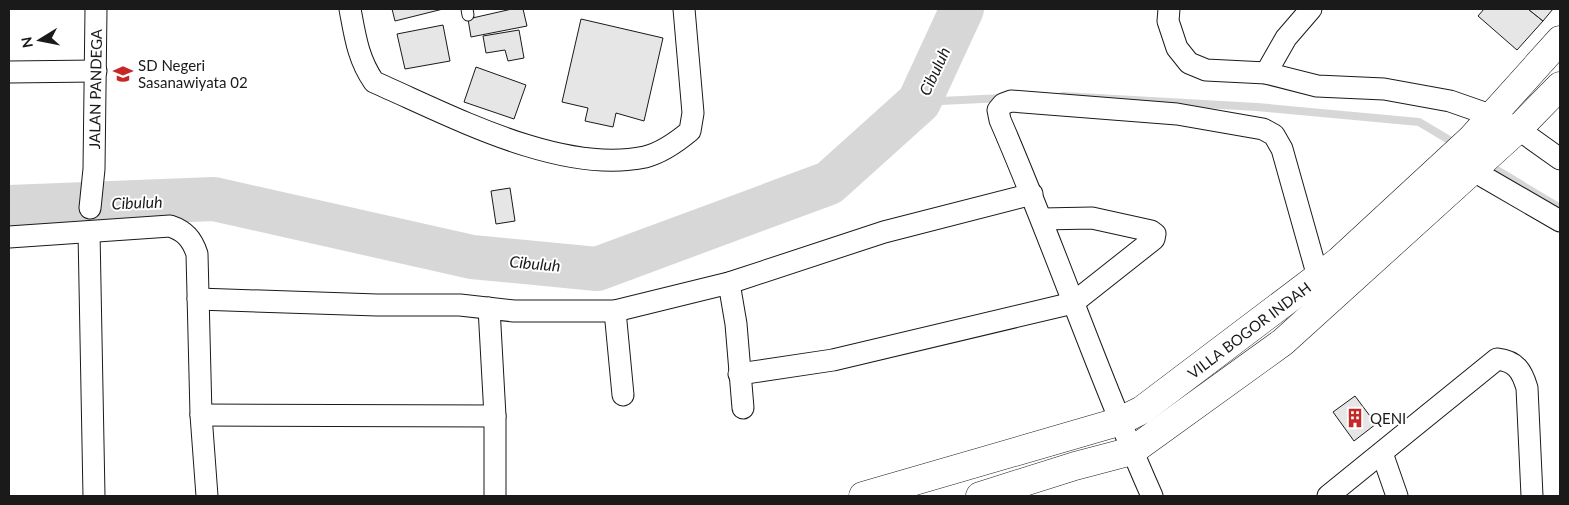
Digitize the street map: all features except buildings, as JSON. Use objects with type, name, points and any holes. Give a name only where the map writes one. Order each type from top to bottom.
[{"type":"street","name":"JALAN PANDEGA","points":[[90,208],[94,169],[96,9]]},
{"type":"street","points":[[350,9],[357,48],[365,69],[374,82],[493,134],[559,154],[610,160],[646,157],[676,142],[690,130],[693,113],[684,9]]},
{"type":"street","points":[[1169,9],[1168,21],[1177,48],[1189,63],[1206,70],[1266,73],[1317,86],[1384,89],[1450,101],[1493,116],[1518,129],[1560,159]]},
{"type":"street","points":[[1266,73],[1286,38],[1311,9]]},
{"type":"street","name":"VILLA BOGOR INDAH","points":[[1476,158],[1493,116],[1560,40]]},
{"type":"street","points":[[9,72],[96,71]]},
{"type":"street","name":"VILLA BOGOR INDAH","points":[[980,496],[1074,466],[1132,451],[1283,342],[1476,158],[1518,129],[1560,86]]},
{"type":"street","points":[[1152,496],[1118,422],[1032,194],[1000,120],[998,110],[1003,104],[1011,101],[1177,114],[1262,129],[1274,135],[1282,149],[1318,278]]},
{"type":"street","points":[[1476,158],[1560,221]]},
{"type":"street","name":"VILLA BOGOR INDAH","points":[[863,496],[1118,422],[1142,410],[1187,378],[1339,261],[1442,165],[1476,158]]},
{"type":"street","points":[[198,299],[460,306],[514,311],[615,312],[729,283],[884,232],[1032,194]]},
{"type":"street","points":[[739,374],[832,360],[1073,303],[1154,239],[1155,234],[1151,231],[1092,218],[1042,220]]},
{"type":"street","points":[[9,237],[170,226],[183,231],[193,244],[197,254],[201,415],[207,496]]},
{"type":"street","points":[[89,232],[94,496]]},
{"type":"street","points":[[729,283],[736,324],[743,408]]},
{"type":"street","points":[[489,308],[495,416],[495,496]]},
{"type":"street","points":[[615,312],[623,395]]},
{"type":"street","points":[[1332,495],[1497,358],[1514,363],[1523,372],[1527,388],[1532,496]]},
{"type":"street","points":[[201,415],[495,416]]},
{"type":"street","points":[[1382,453],[1397,496]]},
{"type":"waterway","name":"Cibuluh","points":[[9,207],[214,199],[472,257],[597,269],[829,183],[919,102],[962,9]]},
{"type":"waterway","points":[[1063,96],[1257,107],[1419,122],[1456,144]]},
{"type":"waterway","points":[[919,102],[1004,98]]},
{"type":"waterway","points":[[1487,164],[1560,208]]},
{"type":"place","name":"SD Negeri Sasanawiyata 02","points":[[123,74]]},
{"type":"place","name":"QENI","points":[[1355,418]]}]
